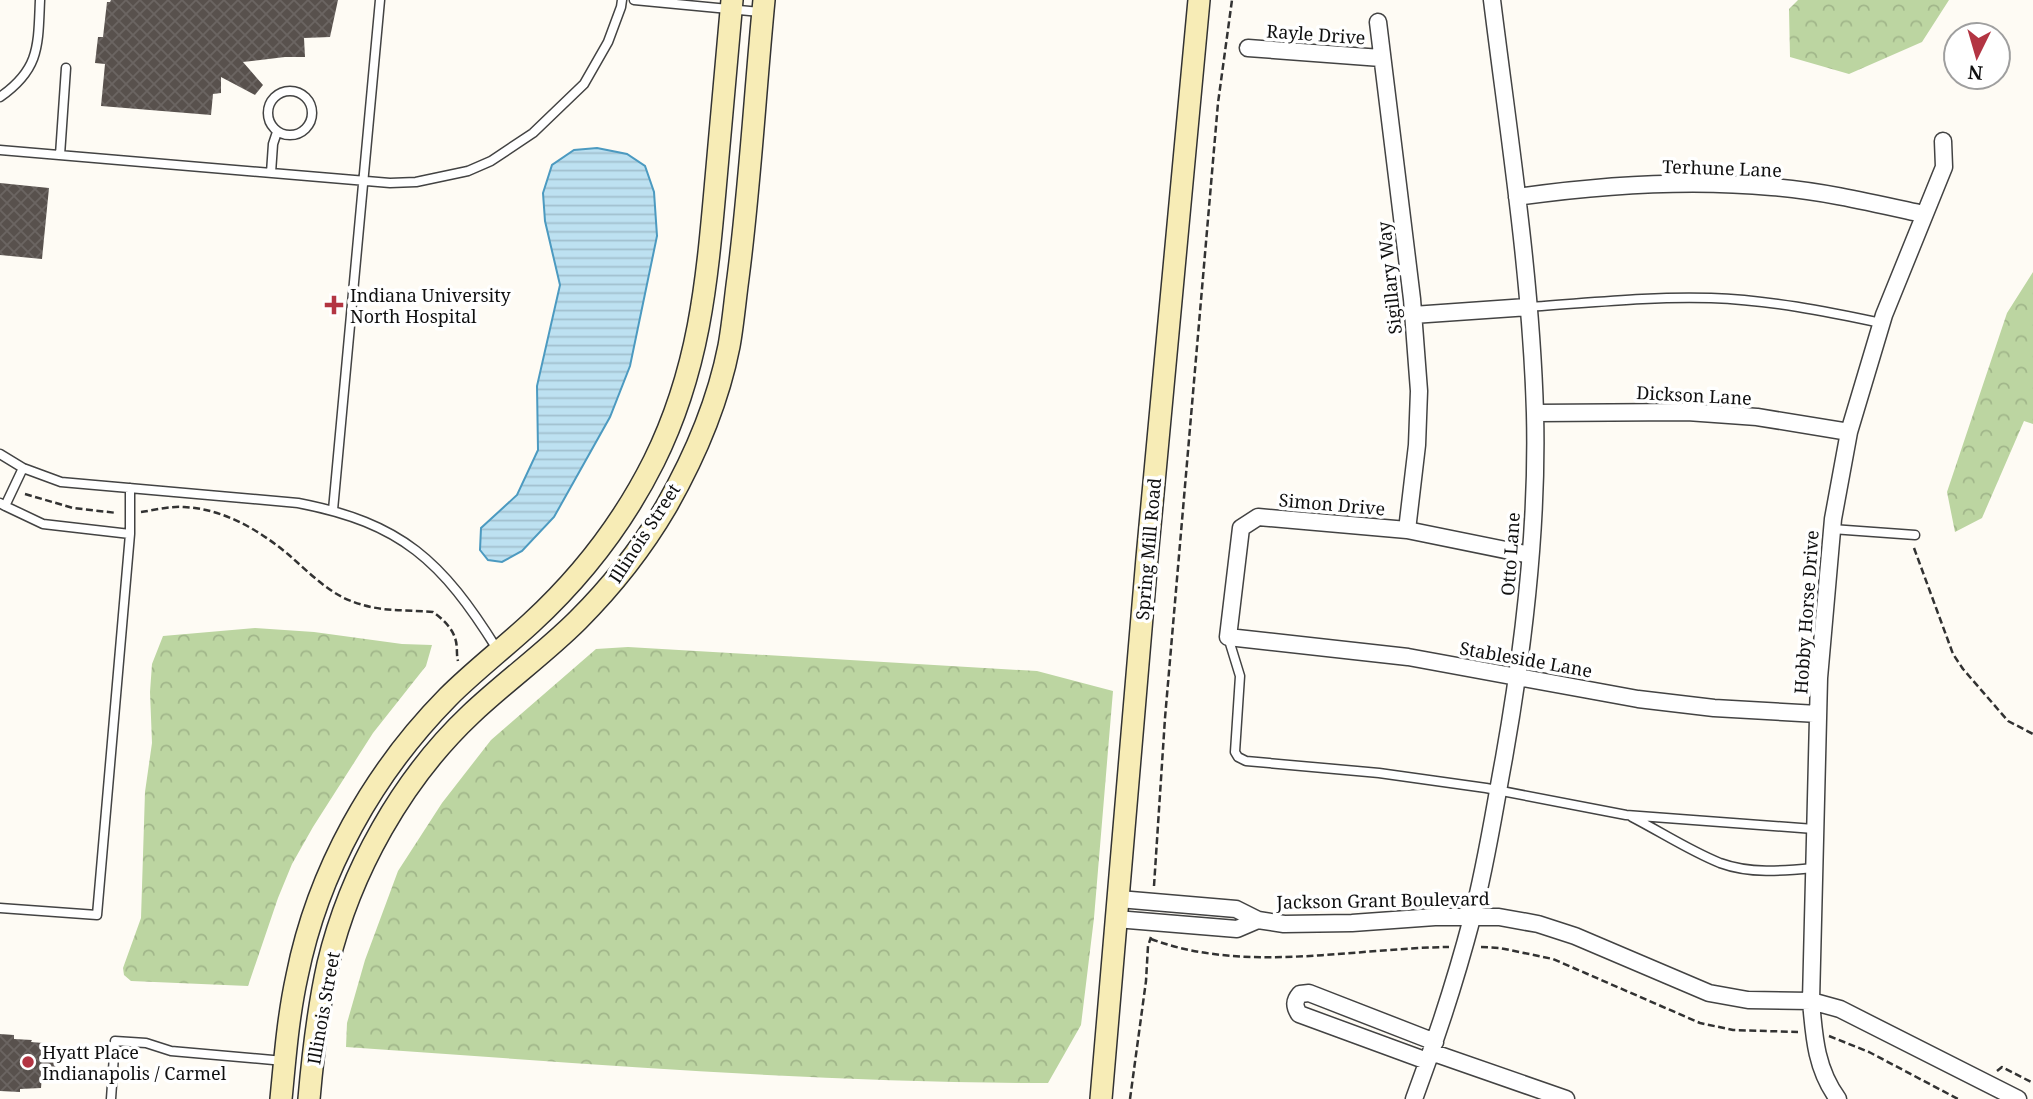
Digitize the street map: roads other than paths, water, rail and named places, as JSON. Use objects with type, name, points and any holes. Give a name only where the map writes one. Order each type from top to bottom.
[{"type":"street","name":"Spring Mill Road","points":[[1101,1099],[1147,558],[1199,0]]},
{"type":"street","name":"Otto Lane","points":[[1413,1099],[1431,1052],[1472,918],[1518,677],[1530,555],[1535,413],[1528,307],[1492,0]]},
{"type":"street","name":"Illinois Street","points":[[281,1099],[292,1002],[304,945],[323,890],[346,837],[375,787],[409,740],[448,697],[554,601],[609,534],[653,462],[676,410],[694,355],[705,299],[731,5]]},
{"type":"street","name":"Illinois Street","points":[[309,1099],[317,1018],[337,935],[356,881],[396,806],[430,759],[468,716],[576,622],[616,579],[665,508],[692,456],[713,402],[729,346],[744,232],[763,6]]},
{"type":"street","name":"Sigillary Way","points":[[1378,22],[1413,315],[1419,391],[1417,445],[1407,530]]},
{"type":"street","name":"Rayle Drive","points":[[1248,48],[1381,58]]},
{"type":"street","name":"Hobby Horse Drive","points":[[1838,1099],[1822,1072],[1811,1001],[1818,714],[1826,579],[1849,432],[1881,323],[1944,167],[1943,141]]},
{"type":"street","name":"Terhune Lane","points":[[1517,197],[1626,186],[1702,183],[1773,187],[1842,197],[1923,214]]},
{"type":"street","points":[[1413,315],[1528,307]]},
{"type":"street","name":"Dickson Lane","points":[[1535,413],[1687,412],[1757,418],[1849,432]]},
{"type":"street","name":"Simon Drive","points":[[1228,638],[1241,528],[1258,517],[1407,530],[1530,555]]},
{"type":"street","name":"Stableside Lane","points":[[1228,638],[1408,657],[1638,699],[1714,708],[1818,714]]},
{"type":"street","name":"Jackson Grant Boulevard","points":[[1118,909],[1157,903],[1236,909],[1258,920],[1284,924],[1352,923],[1435,917],[1499,918],[1550,928],[1709,993],[1748,1000],[1811,1001],[1840,1009],[2018,1099]]},
{"type":"street","name":"Jackson Grant Boulevard","points":[[1118,909],[1153,931],[1237,929],[1258,920]]},
{"type":"street","points":[[1431,1052],[1399,1028],[1343,1006],[1309,993],[1300,994],[1296,999],[1295,1008],[1299,1014],[1377,1043],[1431,1052],[1566,1099]]},
{"type":"lane","points":[[0,97],[24,79],[35,55],[40,0]]},
{"type":"lane","points":[[333,510],[380,0]]},
{"type":"lane","points":[[0,150],[364,181],[416,182],[467,171],[491,161],[533,133],[584,84],[608,42],[622,0]]},
{"type":"lane","points":[[634,0],[763,6]]},
{"type":"lane","points":[[60,155],[66,68]]},
{"type":"lane","points":[[290,90],[304,96],[312,109],[310,124],[298,134],[277,132],[267,113],[271,100],[277,94],[290,90]]},
{"type":"lane","points":[[271,173],[277,132]]},
{"type":"lane","points":[[1528,307],[1710,298],[1769,302],[1881,323]]},
{"type":"lane","points":[[0,454],[23,468],[61,482],[298,503],[333,510],[376,525],[409,545],[433,564],[460,595],[498,652]]},
{"type":"lane","points":[[23,468],[14,489],[2,505],[43,524],[130,534]]},
{"type":"lane","points":[[0,908],[97,915],[132,512],[130,488]]},
{"type":"lane","points":[[1832,529],[1915,535]]},
{"type":"lane","points":[[1228,638],[1240,676],[1235,752],[1246,761],[1354,771],[1498,790],[1626,814],[1814,829]]},
{"type":"lane","points":[[1626,814],[1721,863],[1746,869],[1776,871],[1813,868]]},
{"type":"lane","points":[[1324,1023],[1343,1006]]},
{"type":"lane","points":[[1377,1043],[1399,1028]]},
{"type":"lane","points":[[111,1099],[115,1041],[146,1043],[172,1051],[284,1061]]},
{"type":"water","points":[[597,148],[627,154],[645,166],[654,192],[657,236],[630,366],[610,417],[554,517],[522,551],[502,562],[488,560],[480,550],[481,528],[517,495],[538,450],[537,386],[560,285],[545,221],[543,193],[552,165],[574,150]]},
{"type":"place","name":"Indiana University North Hospital","points":[[334,305]]},
{"type":"place","name":"Hyatt Place Indianapolis / Carmel","points":[[28,1062]]}]
